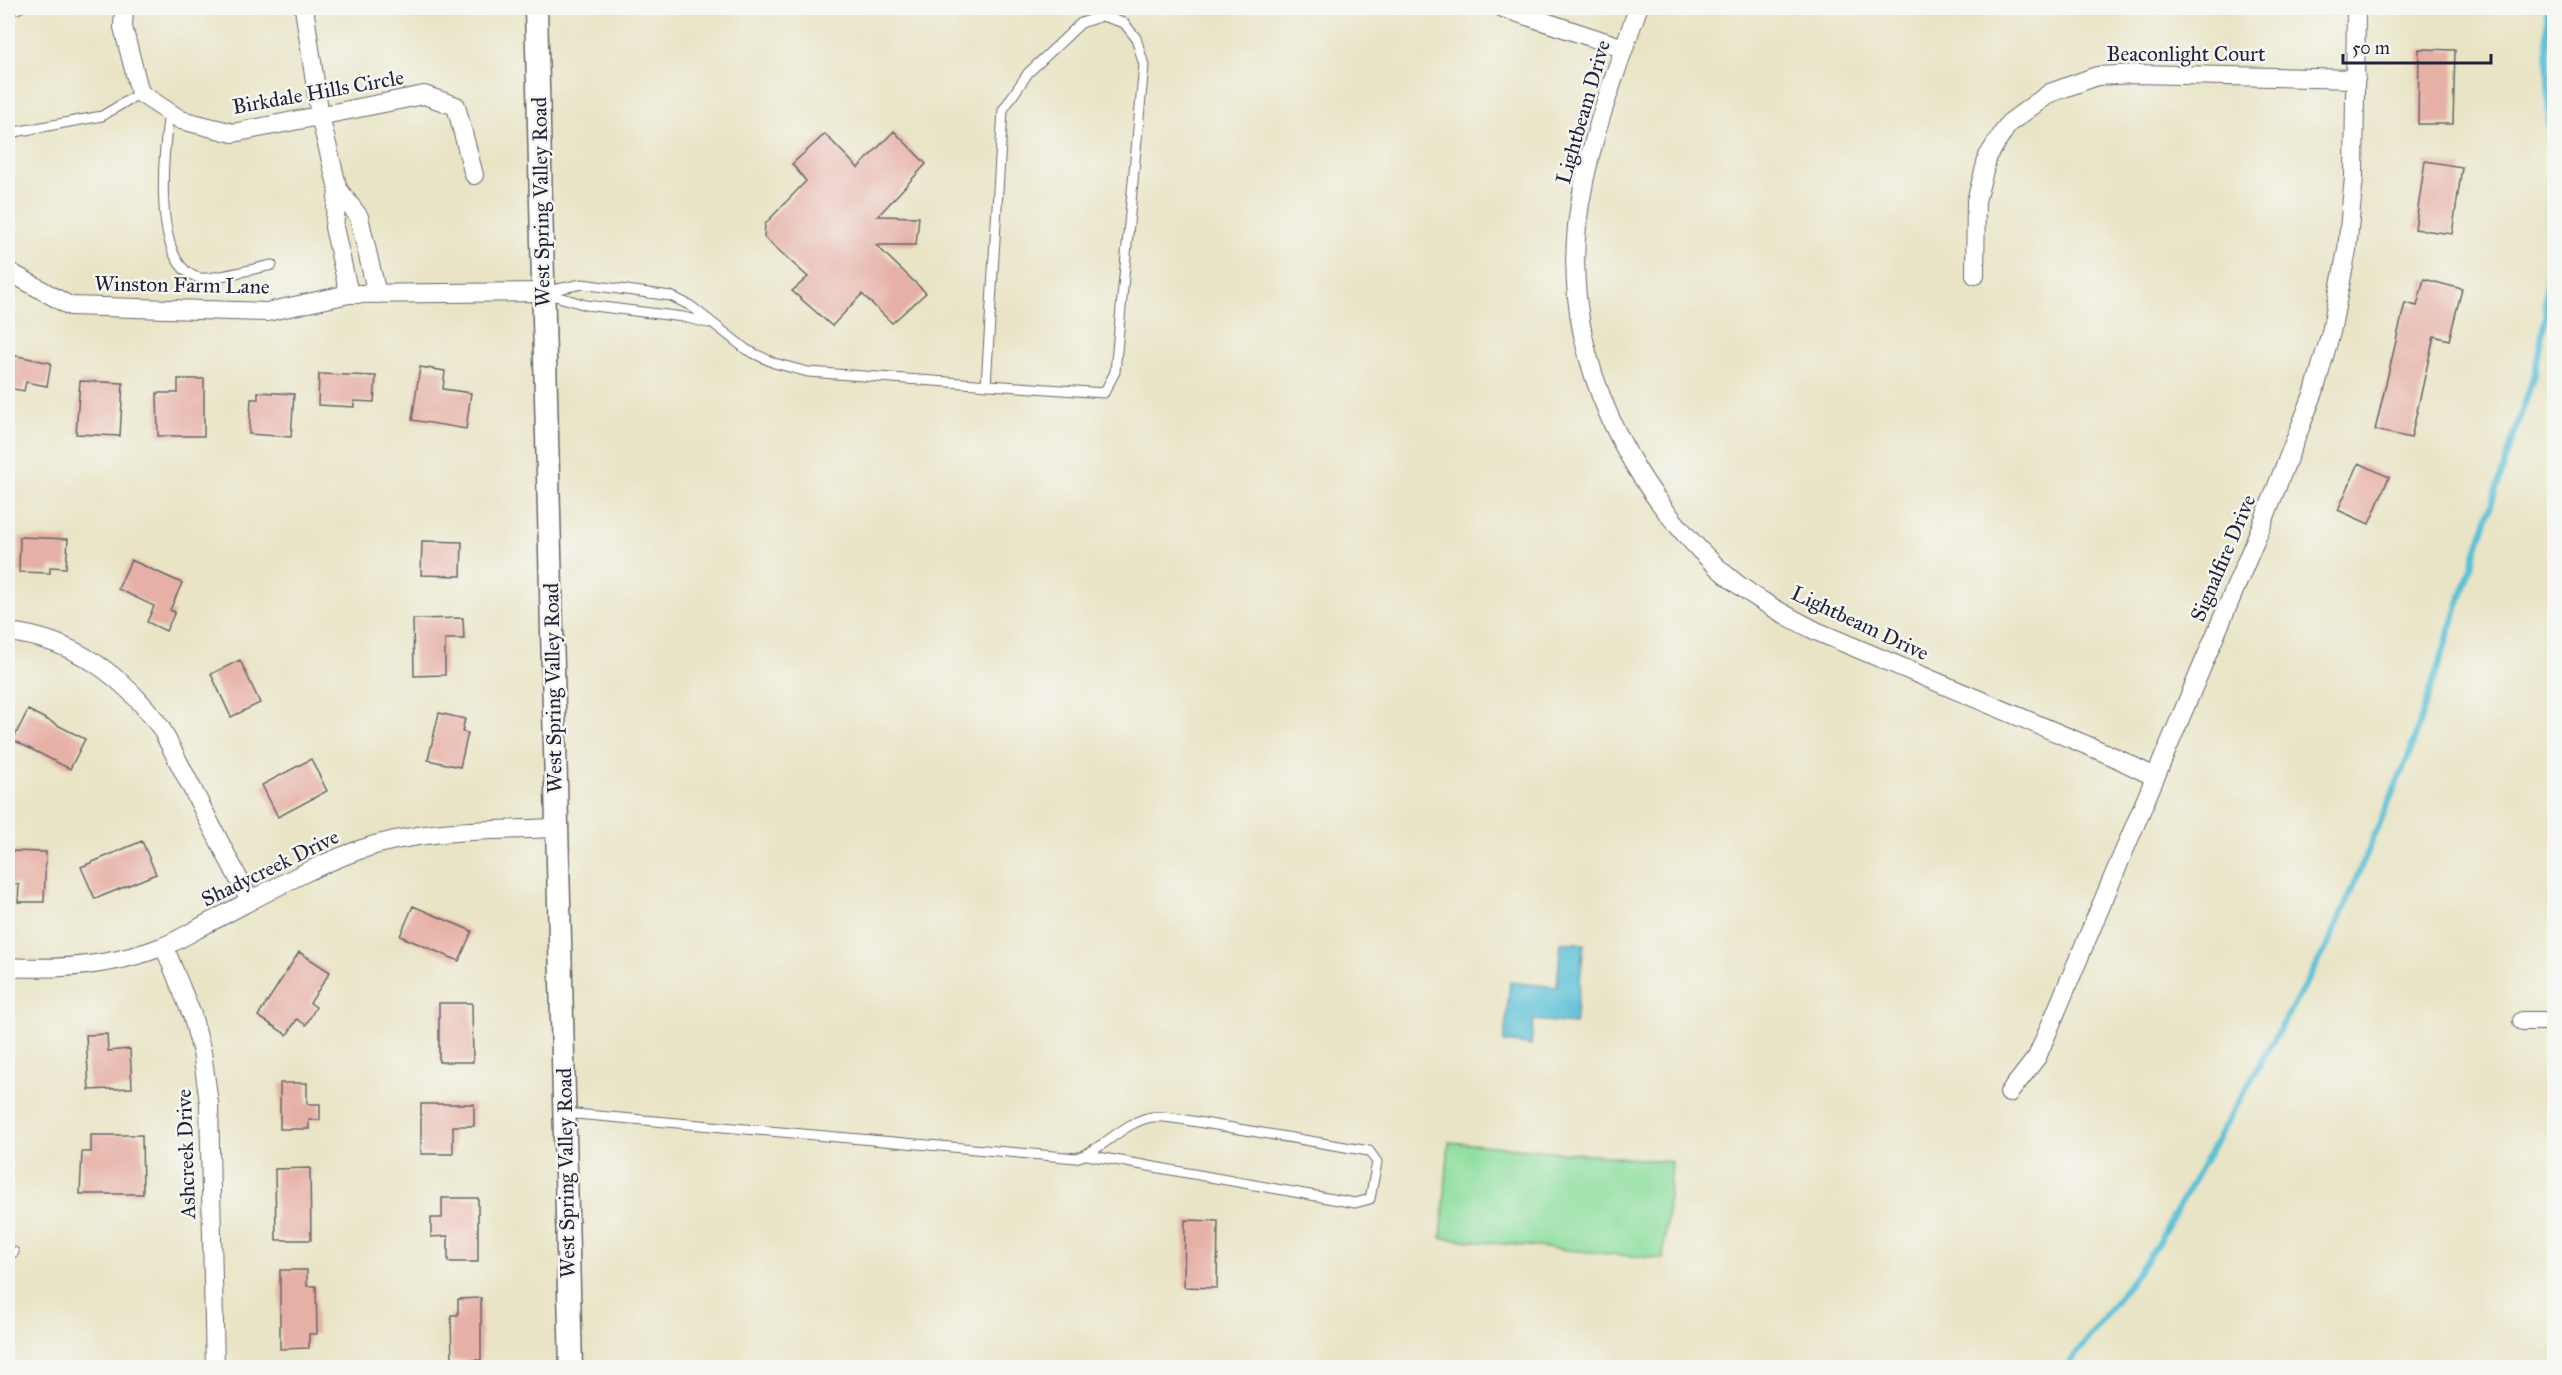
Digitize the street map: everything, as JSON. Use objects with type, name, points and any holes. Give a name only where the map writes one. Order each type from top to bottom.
[{"type":"street","points":[[124,8],[123,27],[140,93]]},
{"type":"street","points":[[304,8],[320,116],[338,189],[334,227],[349,294]]},
{"type":"street","name":"West Spring Valley Road","points":[[536,8],[571,1368]]},
{"type":"street","points":[[1503,8],[1624,48]]},
{"type":"street","name":"Lightbeam Drive","points":[[1638,8],[1590,154],[1581,193],[1576,258],[1578,307],[1585,346],[1601,397],[1635,469],[1660,504],[1718,568],[1780,613],[1816,631],[2110,755],[2155,777]]},
{"type":"street","name":"Signalfire Drive","points":[[2009,1093],[2037,1057],[2261,527],[2314,392],[2331,332],[2347,250],[2354,177],[2356,8]]},
{"type":"street","name":"Beaconlight Court","points":[[1975,275],[1976,201],[1980,178],[1988,156],[2009,123],[2050,93],[2097,76],[2136,74],[2356,79]]},
{"type":"street","name":"Birkdale Hills Circle","points":[[140,93],[181,120],[232,133],[424,95],[456,106],[474,175]]},
{"type":"street","points":[[338,189],[359,217],[377,294]]},
{"type":"street","name":"Winston Farm Lane","points":[[8,271],[70,306],[267,312],[349,294],[543,292]]},
{"type":"street","points":[[8,632],[39,638],[92,660],[117,678],[144,705],[160,728],[250,901]]},
{"type":"street","name":"Shadycreek Drive","points":[[8,967],[44,969],[78,967],[111,961],[164,946],[328,862],[398,840],[453,832],[557,828]]},
{"type":"street","name":"Ashcreek Drive","points":[[164,946],[192,1015],[202,1052],[209,1103],[215,1368]]},
{"type":"street","points":[[2522,1021],[2554,1022]]},
{"type":"lane","points":[[8,11],[20,8]]},
{"type":"lane","points":[[543,292],[582,284],[671,296],[691,306],[747,350],[774,363],[808,372],[986,385],[1104,393],[1115,372],[1144,65],[1136,38],[1124,22],[1102,16],[1081,23],[1028,73],[1003,110],[986,385]]},
{"type":"lane","points":[[15,132],[102,116],[140,93]]},
{"type":"lane","points":[[169,112],[162,174],[164,198],[169,237],[182,267],[191,275],[202,278],[272,265]]},
{"type":"lane","points":[[543,292],[586,305],[683,317],[711,324]]},
{"type":"lane","points":[[564,1113],[1076,1158],[1088,1155],[1137,1122],[1152,1117],[1180,1119],[1369,1151],[1377,1162],[1370,1199],[1355,1203],[1088,1155]]},
{"type":"green space","points":[[1449,1142],[1672,1162],[1663,1259],[1441,1238]]},
{"type":"water","points":[[1561,942],[1584,944],[1575,1024],[1534,1020],[1531,1045],[1504,1042],[1510,982],[1557,987]]},
{"type":"building","points":[[2419,49],[2455,50],[2453,124],[2418,124]]},
{"type":"building","points":[[894,131],[926,164],[878,216],[919,217],[916,245],[876,245],[926,293],[892,323],[862,294],[832,326],[792,291],[808,277],[764,237],[765,224],[806,181],[792,164],[825,134],[858,168]]},
{"type":"building","points":[[2425,161],[2462,167],[2452,234],[2415,229]]},
{"type":"building","points":[[2424,279],[2462,289],[2449,340],[2434,336],[2411,438],[2375,430],[2405,303],[2417,306]]},
{"type":"building","points":[[8,354],[51,363],[47,386],[26,382],[24,391],[8,388]]},
{"type":"building","points":[[420,367],[445,371],[443,389],[471,393],[466,429],[412,420]]},
{"type":"building","points":[[319,374],[376,376],[374,402],[354,401],[354,407],[318,405]]},
{"type":"building","points":[[178,379],[204,379],[204,436],[158,436],[157,393],[178,393]]},
{"type":"building","points":[[80,381],[123,383],[120,436],[76,434]]},
{"type":"building","points":[[258,392],[294,394],[291,437],[249,434],[251,399],[258,399]]},
{"type":"building","points":[[2359,463],[2389,477],[2369,524],[2338,510]]},
{"type":"building","points":[[20,537],[68,539],[66,568],[50,567],[50,573],[19,572]]},
{"type":"building","points":[[422,541],[462,542],[461,576],[421,575]]},
{"type":"building","points":[[131,560],[182,583],[170,610],[175,612],[166,631],[147,622],[154,606],[118,589]]},
{"type":"building","points":[[463,618],[464,639],[445,639],[445,675],[414,676],[413,619]]},
{"type":"building","points":[[240,660],[260,703],[231,717],[211,674]]},
{"type":"building","points":[[28,710],[85,739],[70,769],[13,740]]},
{"type":"building","points":[[439,713],[465,719],[462,732],[468,733],[460,767],[428,760]]},
{"type":"building","points":[[311,759],[327,791],[278,817],[262,785]]},
{"type":"building","points":[[142,841],[156,874],[95,899],[81,867]]},
{"type":"building","points":[[8,851],[46,852],[44,902],[18,902],[19,885],[8,884]]},
{"type":"building","points":[[413,906],[472,931],[459,961],[400,936]]},
{"type":"building","points":[[299,952],[330,972],[310,1003],[316,1007],[306,1025],[297,1019],[287,1035],[258,1016]]},
{"type":"building","points":[[439,1003],[472,1003],[473,1062],[439,1062]]},
{"type":"building","points":[[107,1034],[108,1051],[130,1049],[132,1088],[89,1090],[86,1035]]},
{"type":"building","points":[[280,1083],[307,1083],[307,1104],[320,1104],[320,1120],[309,1120],[309,1129],[280,1129]]},
{"type":"building","points":[[421,1104],[474,1104],[474,1126],[453,1126],[453,1154],[421,1154]]},
{"type":"building","points":[[91,1135],[142,1135],[143,1194],[80,1194],[82,1152],[91,1152]]},
{"type":"building","points":[[310,1168],[311,1240],[276,1240],[275,1169]]},
{"type":"building","points":[[442,1198],[478,1198],[478,1262],[448,1262],[448,1236],[431,1237],[431,1218],[442,1218]]},
{"type":"building","points":[[1185,1220],[1218,1221],[1217,1288],[1184,1287]]},
{"type":"building","points":[[280,1270],[307,1270],[307,1286],[316,1286],[317,1334],[309,1334],[309,1348],[280,1349]]},
{"type":"building","points":[[481,1298],[481,1360],[452,1360],[451,1315],[458,1315],[458,1299]]},
{"type":"waterway","points":[[2547,8],[2547,32]]},
{"type":"waterway","points":[[2066,1368],[2154,1250],[2329,943],[2410,752],[2535,372],[2545,318],[2550,180],[2547,32],[2554,27]]}]
